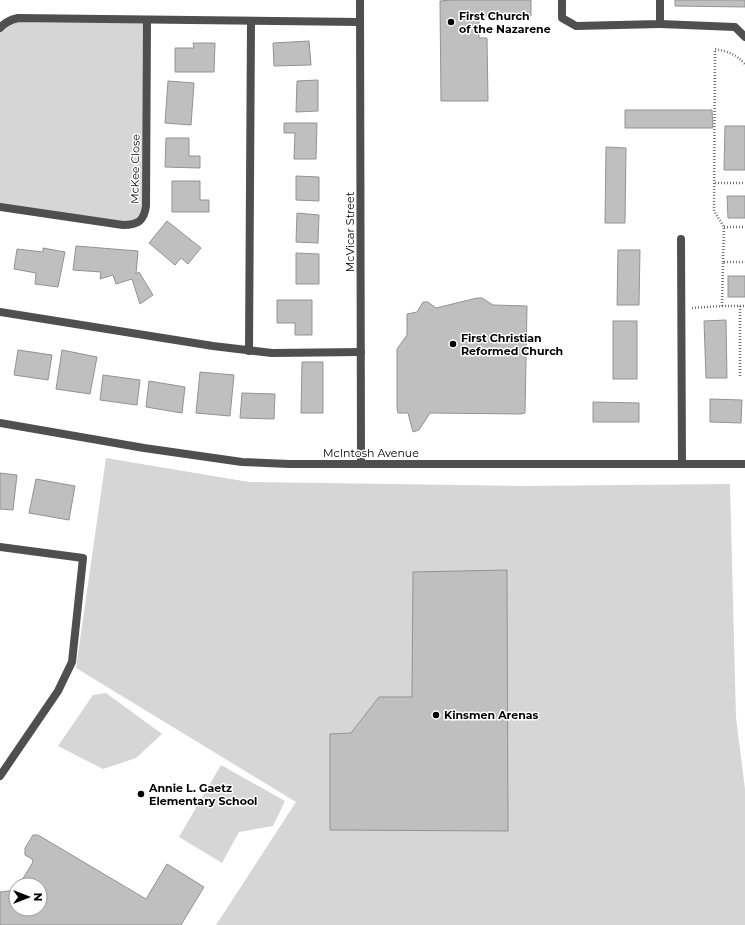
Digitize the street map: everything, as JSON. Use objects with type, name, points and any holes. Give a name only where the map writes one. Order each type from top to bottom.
[{"type":"street","name":"McVicar Street","points":[[360,0],[361,464]]},
{"type":"street","points":[[562,0],[562,18],[576,26],[660,24],[735,27],[745,37]]},
{"type":"street","points":[[660,0],[660,24]]},
{"type":"street","points":[[0,28],[4,23],[18,18],[360,22]]},
{"type":"street","name":"McKee Close","points":[[0,207],[123,225],[138,223],[143,218],[146,206],[147,20]]},
{"type":"street","points":[[249,351],[251,21]]},
{"type":"street","points":[[681,239],[682,464]]},
{"type":"street","points":[[0,312],[249,351],[272,353],[361,352]]},
{"type":"street","name":"McIntosh Avenue","points":[[0,423],[144,448],[242,462],[290,464],[745,464]]},
{"type":"street","points":[[0,547],[83,558],[72,662],[58,691],[0,776]]},
{"type":"path","points":[[722,306],[724,227],[714,211],[715,49],[737,56],[745,64]]},
{"type":"path","points":[[714,183],[745,183]]},
{"type":"path","points":[[724,227],[745,228]]},
{"type":"path","points":[[723,262],[745,262]]},
{"type":"path","points":[[740,306],[740,377]]},
{"type":"path","points":[[691,308],[745,306]]},
{"type":"shaded area","points":[[10,20],[147,20],[146,206],[138,223],[0,207],[0,28]]},
{"type":"shaded area","points":[[106,458],[249,482],[521,486],[730,484],[736,718],[745,789],[745,925],[216,925],[296,802],[76,668]]},
{"type":"shaded area","points":[[106,693],[162,734],[136,758],[103,769],[58,746],[93,695]]},
{"type":"shaded area","points":[[221,765],[285,801],[273,826],[239,832],[222,863],[179,837]]},
{"type":"building","points":[[531,0],[531,16],[479,16],[479,38],[487,38],[488,101],[441,101],[440,1]]},
{"type":"building","points":[[675,0],[745,0],[745,7],[675,6]]},
{"type":"building","points":[[309,41],[311,65],[274,66],[273,43]]},
{"type":"building","points":[[193,43],[215,43],[214,72],[175,72],[175,48],[194,48]]},
{"type":"building","points":[[318,80],[318,111],[296,112],[297,81]]},
{"type":"building","points":[[168,81],[194,83],[191,125],[165,123]]},
{"type":"building","points":[[625,110],[712,110],[713,128],[625,128]]},
{"type":"building","points":[[284,123],[317,123],[316,159],[294,159],[295,133],[284,133]]},
{"type":"building","points":[[725,126],[745,126],[745,170],[724,170]]},
{"type":"building","points":[[166,138],[189,138],[189,156],[200,156],[200,168],[165,167]]},
{"type":"building","points":[[606,147],[626,148],[625,223],[605,223]]},
{"type":"building","points":[[296,176],[319,177],[319,201],[296,200]]},
{"type":"building","points":[[172,181],[200,181],[200,200],[209,200],[209,212],[172,212]]},
{"type":"building","points":[[727,196],[745,196],[745,218],[728,218]]},
{"type":"building","points":[[297,213],[319,215],[318,243],[296,242]]},
{"type":"building","points":[[167,221],[201,248],[188,264],[181,258],[175,265],[149,243]]},
{"type":"building","points":[[76,246],[138,251],[136,274],[139,272],[153,295],[140,304],[132,279],[116,284],[113,275],[100,279],[101,272],[73,270]]},
{"type":"building","points":[[43,248],[65,252],[58,287],[35,284],[36,273],[14,269],[17,249],[43,252]]},
{"type":"building","points":[[618,250],[640,250],[639,305],[617,305]]},
{"type":"building","points":[[296,253],[319,254],[319,284],[296,284]]},
{"type":"building","points":[[728,276],[745,276],[745,297],[728,297]]},
{"type":"building","points":[[482,298],[493,305],[527,306],[525,413],[430,413],[419,430],[413,432],[408,413],[398,413],[397,408],[397,349],[407,335],[407,314],[417,312],[423,302],[428,302],[436,308]]},
{"type":"building","points":[[277,300],[312,300],[312,335],[295,335],[295,323],[277,323]]},
{"type":"building","points":[[726,320],[727,378],[706,378],[704,321]]},
{"type":"building","points":[[613,321],[637,321],[637,379],[613,379]]},
{"type":"building","points":[[18,350],[52,355],[48,380],[14,375]]},
{"type":"building","points":[[62,350],[97,357],[90,394],[56,389]]},
{"type":"building","points":[[302,362],[323,362],[323,413],[301,413]]},
{"type":"building","points":[[200,372],[234,375],[230,416],[196,413]]},
{"type":"building","points":[[103,375],[140,380],[137,405],[100,400]]},
{"type":"building","points":[[149,381],[185,387],[182,413],[146,407]]},
{"type":"building","points":[[242,393],[275,394],[274,419],[240,418]]},
{"type":"building","points":[[710,399],[742,400],[741,423],[710,422]]},
{"type":"building","points":[[593,402],[639,403],[639,422],[593,422]]},
{"type":"building","points":[[0,473],[17,475],[13,510],[0,509]]},
{"type":"building","points":[[36,479],[75,486],[69,520],[29,513]]},
{"type":"building","name":"Kinsmen Arenas","points":[[507,570],[508,831],[330,830],[330,734],[351,733],[379,697],[412,697],[413,572]]},
{"type":"building","points":[[33,835],[38,835],[146,899],[167,864],[204,887],[181,925],[0,925],[0,892],[8,891],[8,917],[48,917],[48,877],[24,877],[33,862],[32,859],[25,855],[25,848]]},
{"type":"place","name":"First Church of the Nazarene","points":[[451,22]]},
{"type":"place","name":"First Christian Reformed Church","points":[[453,344]]},
{"type":"place","name":"Kinsmen Arenas","points":[[436,715]]},
{"type":"place","name":"Annie L. Gaetz Elementary School","points":[[141,794]]}]
